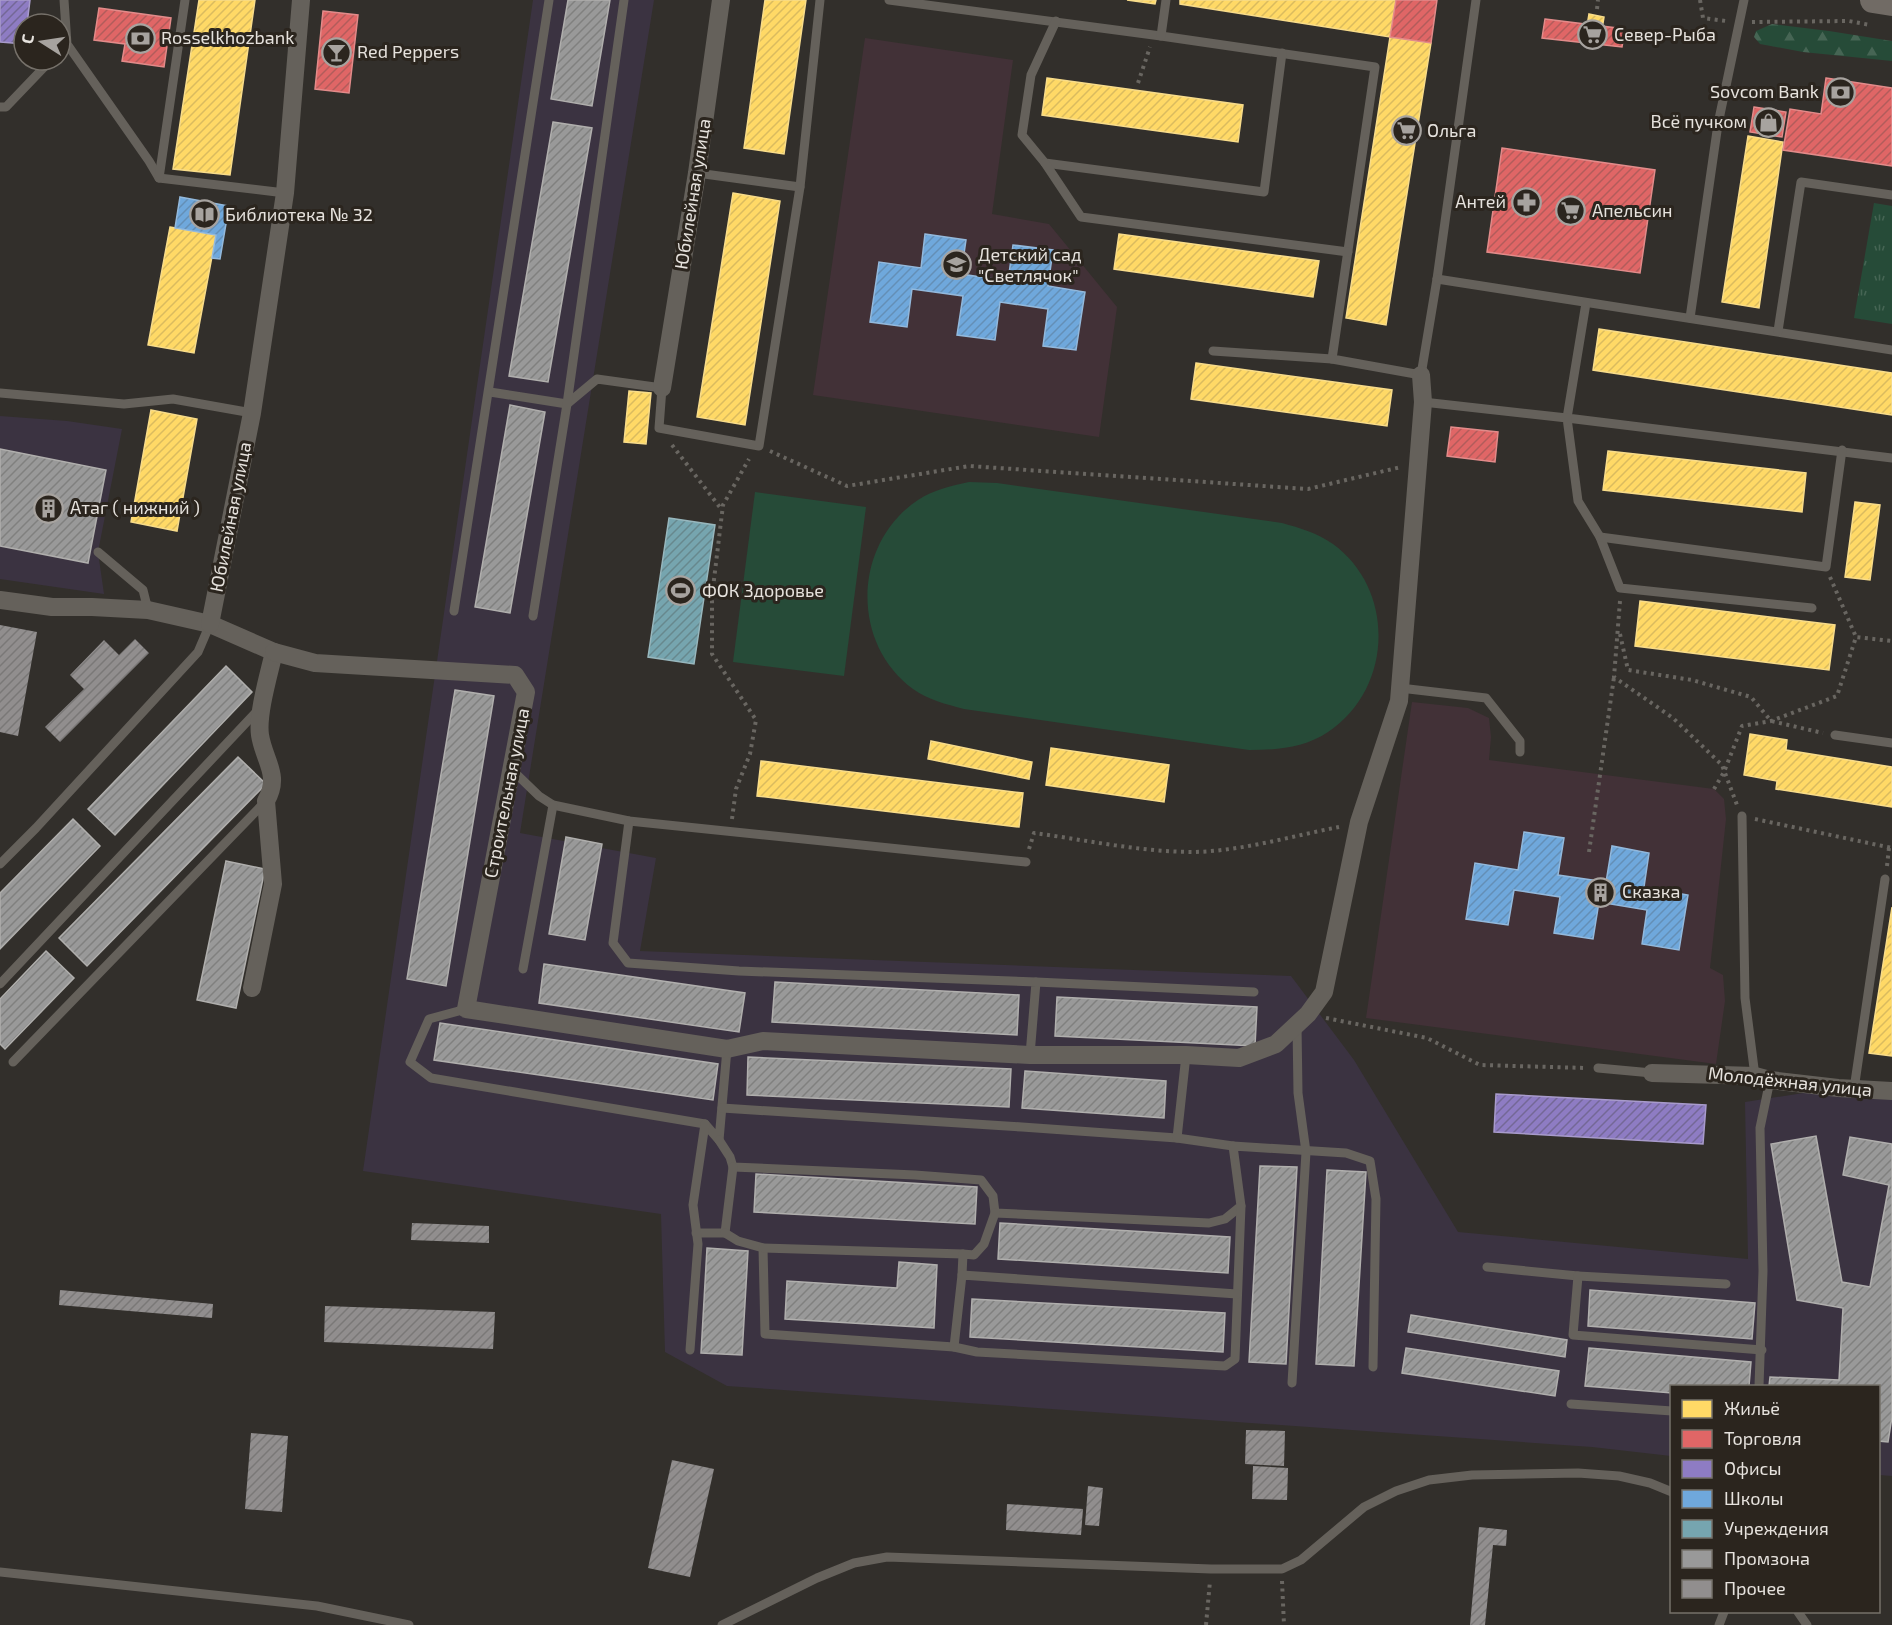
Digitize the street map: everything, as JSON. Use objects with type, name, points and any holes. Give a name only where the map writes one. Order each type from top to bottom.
[{"type":"street","name":"Юбилейная улица","points":[[210,624],[252,413],[285,193],[301,0]]},
{"type":"street","name":"Юбилейная улица","points":[[662,388],[698,173],[721,0]]},
{"type":"street","points":[[1874,0],[1892,3]]},
{"type":"street","points":[[466,1009],[727,1049],[763,1041],[1030,1055],[1186,1055],[1239,1058],[1276,1044],[1302,1020],[1323,992],[1359,822],[1399,701],[1423,402],[1421,375]]},
{"type":"street","points":[[0,600],[52,607],[148,610],[210,624],[274,652],[260,724],[260,736],[273,776],[272,790],[266,801],[273,884],[252,988]]},
{"type":"street","name":"Строительная улица","points":[[274,652],[315,663],[515,675],[525,692],[466,1009]]},
{"type":"street","name":"Молодёжная улица","points":[[1652,1073],[1763,1078],[1890,1092]]},
{"type":"lane","points":[[159,178],[185,0]]},
{"type":"lane","points":[[454,612],[549,0]]},
{"type":"lane","points":[[533,616],[567,404],[624,0]]},
{"type":"lane","points":[[489,392],[567,404],[597,379],[662,388],[659,428],[759,446],[800,187],[820,0]]},
{"type":"lane","points":[[889,0],[1158,35],[1375,67],[1332,359]]},
{"type":"lane","points":[[1158,35],[1166,0]]},
{"type":"lane","points":[[1213,351],[1332,359],[1421,375],[1437,279],[1476,0]]},
{"type":"lane","points":[[1690,318],[1718,124],[1744,0]]},
{"type":"lane","points":[[1056,21],[1031,75],[1022,135],[1081,217],[1348,252]]},
{"type":"lane","points":[[1044,163],[1264,192],[1282,53]]},
{"type":"lane","points":[[72,60],[149,161],[159,178]]},
{"type":"lane","points":[[0,107],[6,107],[40,72]]},
{"type":"lane","points":[[698,173],[800,187]]},
{"type":"lane","points":[[159,178],[285,193]]},
{"type":"lane","points":[[1778,332],[1801,182],[1892,195]]},
{"type":"lane","points":[[1437,279],[1892,350]]},
{"type":"lane","points":[[1586,303],[1567,418],[1578,501],[1600,537],[1620,588],[1812,608]]},
{"type":"lane","points":[[0,393],[124,404],[173,399],[252,413]]},
{"type":"lane","points":[[1423,402],[1842,450],[1892,458]]},
{"type":"lane","points":[[1600,537],[1826,567],[1842,450]]},
{"type":"lane","points":[[98,552],[143,590],[148,610]]},
{"type":"lane","points":[[0,864],[198,652],[210,624]]},
{"type":"lane","points":[[1400,688],[1486,699],[1520,741],[1520,752]]},
{"type":"lane","points":[[0,984],[263,704]]},
{"type":"lane","points":[[1835,735],[1892,743]]},
{"type":"lane","points":[[511,769],[539,796],[553,805],[629,821],[1026,861]]},
{"type":"lane","points":[[13,1062],[266,801]]},
{"type":"lane","points":[[523,969],[553,805]]},
{"type":"lane","points":[[1742,816],[1745,998],[1763,1078],[1760,1128],[1762,1350],[1759,1385]]},
{"type":"lane","points":[[629,821],[613,943],[628,963],[740,971],[1254,992]]},
{"type":"lane","points":[[1854,1089],[1885,879]]},
{"type":"lane","points":[[1030,1055],[1036,982]]},
{"type":"lane","points":[[466,1009],[429,1019],[410,1062],[431,1078],[705,1124],[719,1140],[730,1157],[733,1167],[725,1233]]},
{"type":"lane","points":[[1292,1383],[1306,1152],[1298,1093],[1302,1020]]},
{"type":"lane","points":[[719,1140],[727,1049]]},
{"type":"lane","points":[[1177,1138],[1186,1055]]},
{"type":"lane","points":[[1598,1068],[1652,1073]]},
{"type":"lane","points":[[722,1108],[1177,1138],[1233,1146],[1346,1154],[1370,1161],[1376,1199],[1373,1367]]},
{"type":"lane","points":[[690,1350],[698,1244],[693,1205],[705,1124]]},
{"type":"lane","points":[[763,1248],[765,1334],[954,1347],[977,1352],[1225,1366],[1235,1359],[1241,1206],[1233,1146]]},
{"type":"lane","points":[[696,1233],[725,1233],[738,1241],[763,1248],[974,1255],[984,1244],[996,1213],[993,1196],[981,1180],[733,1167]]},
{"type":"lane","points":[[996,1213],[1209,1223],[1226,1219],[1241,1206]]},
{"type":"lane","points":[[954,1347],[963,1254]]},
{"type":"lane","points":[[1487,1267],[1578,1276],[1726,1284]]},
{"type":"lane","points":[[962,1275],[1237,1294]]},
{"type":"lane","points":[[1578,1276],[1573,1335],[1762,1350]]},
{"type":"lane","points":[[1571,1404],[1670,1411]]},
{"type":"lane","points":[[722,1625],[817,1578],[854,1563],[887,1557],[1210,1569],[1282,1569],[1301,1560],[1364,1507],[1396,1491],[1429,1480],[1472,1475],[1578,1473],[1619,1476],[1650,1483],[1670,1492]]},
{"type":"lane","points":[[0,1572],[317,1606],[410,1625]]},
{"type":"path","points":[[1597,9],[1598,0]]},
{"type":"path","points":[[1700,0],[1703,18],[1741,22],[1848,21],[1881,26]]},
{"type":"path","points":[[1138,83],[1158,35]]},
{"type":"path","points":[[659,428],[722,510]]},
{"type":"path","points":[[730,832],[736,789],[750,754],[756,720],[712,654],[712,596],[723,505],[745,465],[759,446],[847,486],[969,466],[1308,489],[1417,463]]},
{"type":"path","points":[[1714,789],[1724,771],[1742,726],[1771,721],[1837,696],[1857,637],[1826,567]]},
{"type":"path","points":[[1589,852],[1614,678],[1619,631],[1620,588]]},
{"type":"path","points":[[1619,631],[1628,670],[1692,680],[1751,697],[1771,721],[1835,735]]},
{"type":"path","points":[[1857,637],[1892,641]]},
{"type":"path","points":[[1614,678],[1673,718],[1722,765],[1742,816],[1892,849]]},
{"type":"path","points":[[1026,861],[1034,833],[1160,850],[1195,852],[1229,849],[1359,822]]},
{"type":"path","points":[[1302,1020],[1426,1038],[1480,1065],[1598,1068]]},
{"type":"path","points":[[1206,1625],[1210,1569]]},
{"type":"path","points":[[1282,1569],[1284,1625]]},
{"type":"shaded area","points":[[533,0],[654,0],[520,833],[656,858],[640,951],[1291,976],[1354,1060],[1458,1232],[1748,1259],[1745,1102],[1861,1084],[1892,1089],[1892,1476],[1880,1475],[1880,1385],[1670,1385],[1670,1456],[1592,1447],[727,1386],[665,1352],[661,1214],[363,1171]]},
{"type":"shaded area","name":"Детский сад \"Светлячок\"","points":[[865,38],[1013,60],[992,214],[1049,224],[1117,307],[1099,437],[813,395]]},
{"type":"shaded area","points":[[0,416],[67,421],[122,429],[98,552],[104,594],[0,579]]},
{"type":"shaded area","points":[[1412,702],[1468,708],[1489,718],[1491,737],[1489,760],[1714,789],[1724,799],[1726,819],[1710,968],[1723,975],[1725,1001],[1716,1064],[1366,1018]]},
{"type":"green space","points":[[1772,24],[1892,41],[1892,61],[1803,52],[1760,44],[1754,37],[1756,31]]},
{"type":"green space","points":[[1874,203],[1892,206],[1892,324],[1854,318]]},
{"type":"green space","points":[[969,482],[997,483],[1282,523],[1321,537],[1333,544],[1354,564],[1368,587],[1376,612],[1378,639],[1375,666],[1365,691],[1349,713],[1328,732],[1300,745],[1259,750],[964,709],[925,696],[913,689],[892,669],[878,646],[870,620],[867,593],[871,567],[881,541],[897,519],[918,500],[936,491]]},
{"type":"green space","points":[[755,492],[866,507],[844,676],[733,662]]},
{"type":"building: Жильё","points":[[199,0],[255,0],[230,175],[173,169]]},
{"type":"building: Жильё","points":[[765,0],[806,0],[784,154],[744,148]]},
{"type":"building: Жильё","points":[[1127,0],[1156,0],[1155,4]]},
{"type":"building: Жильё","points":[[1180,0],[1396,0],[1390,37],[1180,4]]},
{"type":"building: Жильё","points":[[1589,14],[1604,17],[1603,23],[1588,20]]},
{"type":"building: Жильё","points":[[1390,37],[1431,43],[1386,325],[1346,318]]},
{"type":"building: Жильё","points":[[1047,78],[1243,105],[1238,142],[1042,115]]},
{"type":"building: Жильё","points":[[1748,136],[1783,142],[1759,308],[1722,302]]},
{"type":"building: Жильё","points":[[733,193],[780,201],[745,425],[697,417]]},
{"type":"building: Жильё","points":[[170,227],[216,235],[194,353],[148,345]]},
{"type":"building: Жильё","points":[[1119,234],[1319,261],[1313,297],[1114,269]]},
{"type":"building: Жильё","points":[[1599,329],[1892,373],[1892,415],[1593,370]]},
{"type":"building: Жильё","points":[[1196,363],[1392,390],[1387,426],[1191,399]]},
{"type":"building: Жильё","points":[[629,391],[651,393],[646,444],[624,442]]},
{"type":"building: Жильё","points":[[151,410],[197,419],[177,531],[131,522]]},
{"type":"building: Жильё","points":[[1608,451],[1806,473],[1802,512],[1603,490]]},
{"type":"building: Жильё","points":[[1855,502],[1880,505],[1870,580],[1845,577]]},
{"type":"building: Жильё","points":[[1640,601],[1835,625],[1829,670],[1635,646]]},
{"type":"building: Жильё","points":[[1750,734],[1787,740],[1786,750],[1892,767],[1892,807],[1776,789],[1777,781],[1744,775]]},
{"type":"building: Жильё","points":[[931,741],[1032,762],[1029,779],[928,759]]},
{"type":"building: Жильё","points":[[1051,748],[1169,765],[1164,802],[1046,785]]},
{"type":"building: Жильё","points":[[761,761],[1023,793],[1019,827],[757,796]]},
{"type":"building: Жильё","points":[[1892,907],[1892,1056],[1869,1053]]},
{"type":"building: Торговля","points":[[1396,0],[1437,0],[1431,43],[1390,37]]},
{"type":"building: Торговля","points":[[99,8],[171,18],[164,67],[122,61],[125,44],[94,40]]},
{"type":"building: Торговля","name":"Red Peppers","points":[[323,11],[358,15],[349,93],[315,89]]},
{"type":"building: Торговля","points":[[1545,19],[1625,29],[1622,47],[1542,38]]},
{"type":"building: Торговля","points":[[1826,78],[1892,88],[1892,166],[1783,150],[1790,109],[1821,114]]},
{"type":"building: Торговля","name":"Всё пучком","points":[[1754,107],[1786,112],[1782,137],[1750,132]]},
{"type":"building: Торговля","name":"Апельсин","points":[[1502,148],[1655,170],[1640,273],[1487,252]]},
{"type":"building: Торговля","points":[[1451,427],[1498,432],[1495,462],[1447,456]]},
{"type":"building: Офисы","points":[[0,0],[30,0],[28,12],[12,12],[12,43],[0,42]]},
{"type":"building: Офисы","points":[[1496,1094],[1706,1105],[1703,1144],[1494,1132]]},
{"type":"building: Школы","points":[[180,197],[229,206],[220,259],[212,258],[216,235],[175,228]]},
{"type":"building: Школы","points":[[925,234],[966,240],[961,274],[1008,281],[1013,245],[1053,250],[1048,286],[1085,292],[1076,350],[1043,346],[1048,309],[1000,302],[995,340],[957,335],[963,296],[912,289],[907,327],[870,322],[879,262],[921,268]]},
{"type":"building: Школы","name":"Сказка","points":[[1524,832],[1564,838],[1558,875],[1606,882],[1612,846],[1649,853],[1644,887],[1688,895],[1679,950],[1642,944],[1647,910],[1599,902],[1593,939],[1554,933],[1560,897],[1514,890],[1508,925],[1466,919],[1475,863],[1518,870]]},
{"type":"building: Учреждения","name":"ФОК Здоровье","points":[[669,518],[715,525],[694,664],[648,657]]},
{"type":"building: Промзона","points":[[568,0],[610,0],[592,106],[551,99]]},
{"type":"building: Промзона","points":[[553,122],[592,128],[548,382],[509,376]]},
{"type":"building: Промзона","points":[[510,405],[545,412],[510,613],[475,607]]},
{"type":"building: Промзона","name":"Атаг ( нижний )","points":[[0,449],[106,470],[88,563],[0,546]]},
{"type":"building: Промзона","points":[[226,666],[252,692],[115,835],[88,809]]},
{"type":"building: Промзона","points":[[455,690],[494,696],[446,986],[407,979]]},
{"type":"building: Промзона","points":[[238,757],[266,784],[87,966],[59,938]]},
{"type":"building: Промзона","points":[[73,819],[100,846],[0,949],[0,893]]},
{"type":"building: Промзона","points":[[566,837],[602,844],[585,940],[549,934]]},
{"type":"building: Промзона","points":[[226,861],[265,869],[236,1008],[197,1000]]},
{"type":"building: Промзона","points":[[46,951],[74,978],[5,1049],[0,1044],[0,999]]},
{"type":"building: Промзона","points":[[544,964],[745,993],[739,1032],[539,1003]]},
{"type":"building: Промзона","points":[[775,982],[1019,995],[1017,1035],[772,1022]]},
{"type":"building: Промзона","points":[[1057,997],[1257,1007],[1255,1046],[1055,1036]]},
{"type":"building: Промзона","points":[[440,1023],[718,1064],[713,1100],[434,1060]]},
{"type":"building: Промзона","points":[[748,1057],[1011,1069],[1009,1107],[747,1095]]},
{"type":"building: Промзона","points":[[1025,1071],[1166,1081],[1164,1118],[1022,1108]]},
{"type":"building: Промзона","points":[[1816,1136],[1842,1282],[1870,1287],[1889,1185],[1843,1175],[1850,1137],[1892,1144],[1892,1417],[1888,1442],[1880,1441],[1880,1385],[1769,1385],[1770,1377],[1839,1380],[1843,1308],[1797,1300],[1771,1144]]},
{"type":"building: Промзона","points":[[1260,1166],[1297,1167],[1286,1364],[1249,1362]]},
{"type":"building: Промзона","points":[[1327,1170],[1366,1172],[1354,1366],[1316,1364]]},
{"type":"building: Промзона","points":[[756,1174],[977,1187],[975,1224],[754,1212]]},
{"type":"building: Промзона","points":[[1000,1223],[1230,1237],[1228,1273],[998,1259]]},
{"type":"building: Промзона","points":[[707,1248],[748,1251],[742,1355],[701,1353]]},
{"type":"building: Промзона","points":[[899,1262],[937,1265],[934,1328],[785,1319],[787,1281],[897,1288]]},
{"type":"building: Промзона","points":[[1590,1290],[1755,1303],[1752,1339],[1588,1326]]},
{"type":"building: Промзона","points":[[972,1299],[1225,1313],[1223,1352],[970,1337]]},
{"type":"building: Промзона","points":[[1411,1315],[1567,1340],[1565,1357],[1408,1332]]},
{"type":"building: Промзона","points":[[1406,1348],[1559,1371],[1555,1396],[1402,1373]]},
{"type":"building: Промзона","points":[[1589,1348],[1751,1362],[1749,1385],[1670,1385],[1670,1393],[1585,1386]]},
{"type":"building: Прочее","points":[[0,625],[37,632],[18,736],[0,732]]},
{"type":"building: Прочее","points":[[135,639],[149,653],[60,742],[45,727],[84,689],[70,675],[104,640],[119,655]]},
{"type":"building: Прочее","points":[[412,1223],[489,1226],[489,1243],[411,1240]]},
{"type":"building: Прочее","points":[[60,1290],[213,1304],[212,1318],[59,1305]]},
{"type":"building: Прочее","points":[[325,1306],[495,1312],[493,1349],[324,1342]]},
{"type":"building: Прочее","points":[[1246,1430],[1285,1431],[1284,1466],[1245,1464]]},
{"type":"building: Прочее","points":[[251,1433],[288,1436],[282,1512],[245,1509]]},
{"type":"building: Прочее","points":[[672,1460],[714,1469],[690,1577],[648,1568]]},
{"type":"building: Прочее","points":[[1253,1466],[1288,1468],[1287,1500],[1252,1499]]},
{"type":"building: Прочее","points":[[1088,1486],[1103,1488],[1099,1526],[1085,1525]]},
{"type":"building: Прочее","points":[[1007,1504],[1083,1509],[1081,1535],[1006,1530]]},
{"type":"building: Прочее","points":[[1479,1527],[1507,1530],[1506,1546],[1493,1545],[1485,1625],[1470,1625]]},
{"type":"place","name":"Север-Рыба","points":[[1593,35]]},
{"type":"place","name":"Rosselkhozbank","points":[[140,38]]},
{"type":"place","name":"Red Peppers","points":[[336,52]]},
{"type":"place","name":"Sovcom Bank","points":[[1840,92]]},
{"type":"place","name":"Всё пучком","points":[[1768,122]]},
{"type":"place","name":"Ольга","points":[[1406,131]]},
{"type":"place","name":"Антей","points":[[1527,202]]},
{"type":"place","name":"Апельсин","points":[[1571,211]]},
{"type":"place","name":"Библиотека № 32","points":[[204,215]]},
{"type":"place","name":"Детский сад \"Светлячок\"","points":[[957,265]]},
{"type":"place","name":"Атаг ( нижний )","points":[[49,508]]},
{"type":"place","name":"ФОК Здоровье","points":[[681,591]]},
{"type":"place","name":"Сказка","points":[[1601,892]]}]
